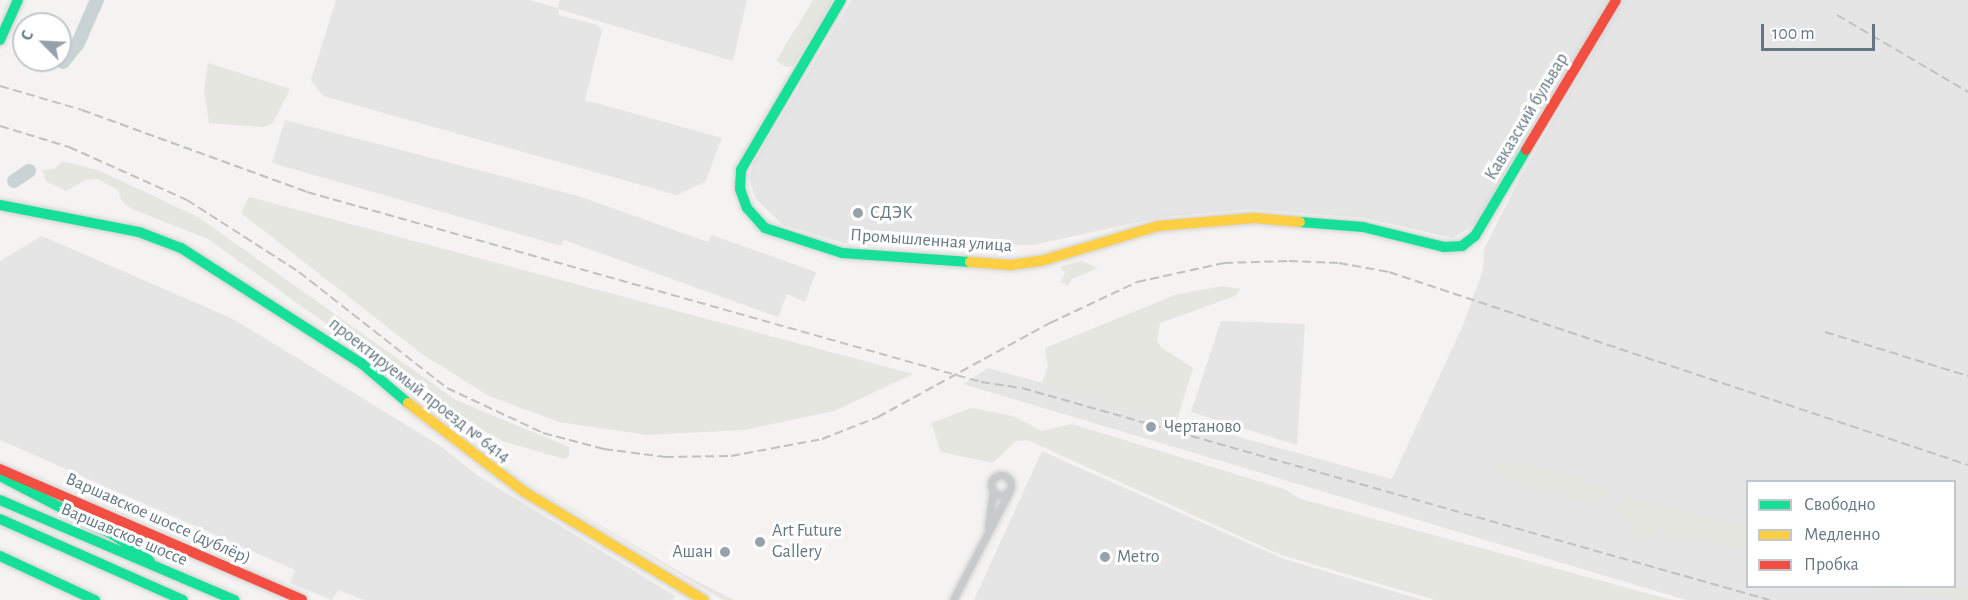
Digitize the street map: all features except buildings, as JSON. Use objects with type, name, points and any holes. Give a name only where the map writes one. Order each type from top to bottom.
[{"type":"main road","points":[[0,40],[18,0]]},
{"type":"main road","name":"Промышленная улица","points":[[841,0],[741,170],[740,189],[747,208],[757,222],[779,234],[855,255],[1011,265],[1041,261],[1158,226],[1254,218],[1363,227],[1444,247],[1462,246]]},
{"type":"main road","name":"Кавказский бульвар","points":[[1462,246],[1475,236],[1616,0]]},
{"type":"main road","name":"проектируемый проезд № 6414","points":[[0,204],[139,232],[181,248],[219,269],[361,363],[445,434],[523,491],[704,600]]},
{"type":"main road","name":"Варшавское шоссе (дублёр)","points":[[0,469],[302,600]]},
{"type":"main road","points":[[0,475],[114,536],[160,568]]},
{"type":"main road","name":"Варшавское шоссе","points":[[0,500],[235,600]]},
{"type":"main road","name":"Варшавское шоссе","points":[[0,519],[183,600]]},
{"type":"main road","points":[[0,556],[95,600]]},
{"type":"street","points":[[953,600],[987,535],[1009,492],[1010,480],[1002,475],[992,481],[993,491],[987,535]]},
{"type":"street","points":[[993,491],[999,495],[1009,492]]},
{"type":"shaded area","points":[[336,0],[530,0],[558,8],[560,0],[747,0],[733,61],[558,9],[559,15],[598,25],[602,31],[585,100],[722,138],[705,182],[677,195],[323,96],[311,80]]},
{"type":"shaded area","points":[[813,0],[833,0],[793,66],[786,67],[776,61]]},
{"type":"shaded area","points":[[852,0],[1610,0],[1474,225],[1453,238],[1364,218],[1251,209],[1162,217],[1033,245],[844,243],[783,225],[756,199],[749,179],[753,164]]},
{"type":"shaded area","points":[[1623,0],[1968,0],[1968,600],[1686,600],[963,384],[988,368],[1392,479],[1464,323],[1483,270],[1484,249],[1520,178]]},
{"type":"shaded area","points":[[208,63],[290,89],[273,123],[264,127],[209,123],[204,90]]},
{"type":"shaded area","points":[[285,120],[578,196],[708,242],[712,235],[816,272],[805,302],[787,294],[778,317],[564,240],[561,246],[272,163]]},
{"type":"shaded area","points":[[62,161],[98,170],[198,217],[456,400],[569,447],[569,456],[564,459],[505,442],[463,420],[452,422],[407,382],[208,239],[132,209],[122,202],[118,190],[98,179],[86,180],[66,191],[46,181],[42,170],[54,169]]},
{"type":"shaded area","points":[[249,197],[913,374],[834,411],[744,430],[647,435],[559,422],[489,396],[422,354],[241,213]]},
{"type":"shaded area","points":[[42,236],[233,319],[442,447],[477,475],[675,596],[673,600],[364,600],[339,590],[332,600],[290,583],[295,570],[0,440],[0,261]]},
{"type":"shaded area","points":[[1082,261],[1098,268],[1072,279],[1068,286],[1061,282],[1065,273],[1060,267]]},
{"type":"shaded area","points":[[1222,286],[1241,289],[1235,296],[1160,323],[1157,341],[1162,348],[1193,368],[1177,420],[1042,383],[1048,367],[1045,348],[1175,295]]},
{"type":"shaded area","points":[[1221,321],[1305,324],[1297,445],[1191,412]]},
{"type":"shaded area","points":[[971,408],[1013,416],[1041,431],[1072,424],[1284,489],[1301,499],[1672,600],[1435,600],[1281,555],[1027,440],[1016,441],[993,463],[941,452],[931,423]]},
{"type":"shaded area","points":[[1042,451],[1284,559],[1423,600],[974,600]]},
{"type":"shaded area","points":[[1492,462],[1523,462],[1600,485],[1606,497],[1597,503],[1586,502],[1494,473]]},
{"type":"shaded area","points":[[507,470],[683,574],[734,600],[723,600]]},
{"type":"shaded area","points":[[1627,494],[1746,528],[1746,554],[1700,537],[1668,535],[1661,527],[1643,538],[1633,534],[1630,524],[1615,510]]},
{"type":"shaded area","points":[[1868,588],[1968,588],[1968,600]]},
{"type":"waterway","points":[[72,51],[78,43],[97,0]]},
{"type":"waterway","points":[[14,181],[29,171]]},
{"type":"railway","points":[[1837,15],[1968,92]]},
{"type":"railway","points":[[0,86],[82,110],[307,192],[981,382],[1022,388],[1769,600]]},
{"type":"railway","points":[[0,126],[69,147],[187,200],[299,272],[447,388],[543,433],[604,449],[665,457],[731,456],[822,439],[878,417],[1050,323],[1137,282],[1224,263],[1289,261],[1339,263],[1389,272],[1968,465]]},
{"type":"railway","points":[[1825,332],[1968,376]]},
{"type":"traffic: fast","points":[[0,40],[18,0]]},
{"type":"traffic: fast","points":[[841,0],[741,170],[740,189],[747,208],[765,228],[842,253],[970,262]]},
{"type":"traffic: fast","points":[[1300,222],[1363,227],[1444,247],[1462,246],[1475,236],[1526,150]]},
{"type":"traffic: fast","points":[[0,205],[139,232],[181,248],[361,363],[408,403]]},
{"type":"traffic: fast","points":[[2,477],[114,535],[150,561]]},
{"type":"traffic: fast","points":[[0,500],[235,600]]},
{"type":"traffic: fast","points":[[0,519],[183,600]]},
{"type":"traffic: fast","points":[[0,556],[95,600]]},
{"type":"traffic: slow","points":[[970,262],[1011,265],[1041,261],[1158,226],[1254,218],[1300,222]]},
{"type":"traffic: slow","points":[[408,403],[523,491],[704,600]]},
{"type":"traffic: jam","points":[[1526,150],[1616,0]]},
{"type":"traffic: jam","points":[[0,469],[302,600]]},
{"type":"place","name":"СДЭК","points":[[858,213]]},
{"type":"place","name":"Чертаново","points":[[1151,427]]},
{"type":"place","name":"Art Future Gallery","points":[[760,542]]},
{"type":"place","name":"Ашан","points":[[725,552]]},
{"type":"place","name":"Metro","points":[[1105,557]]}]
